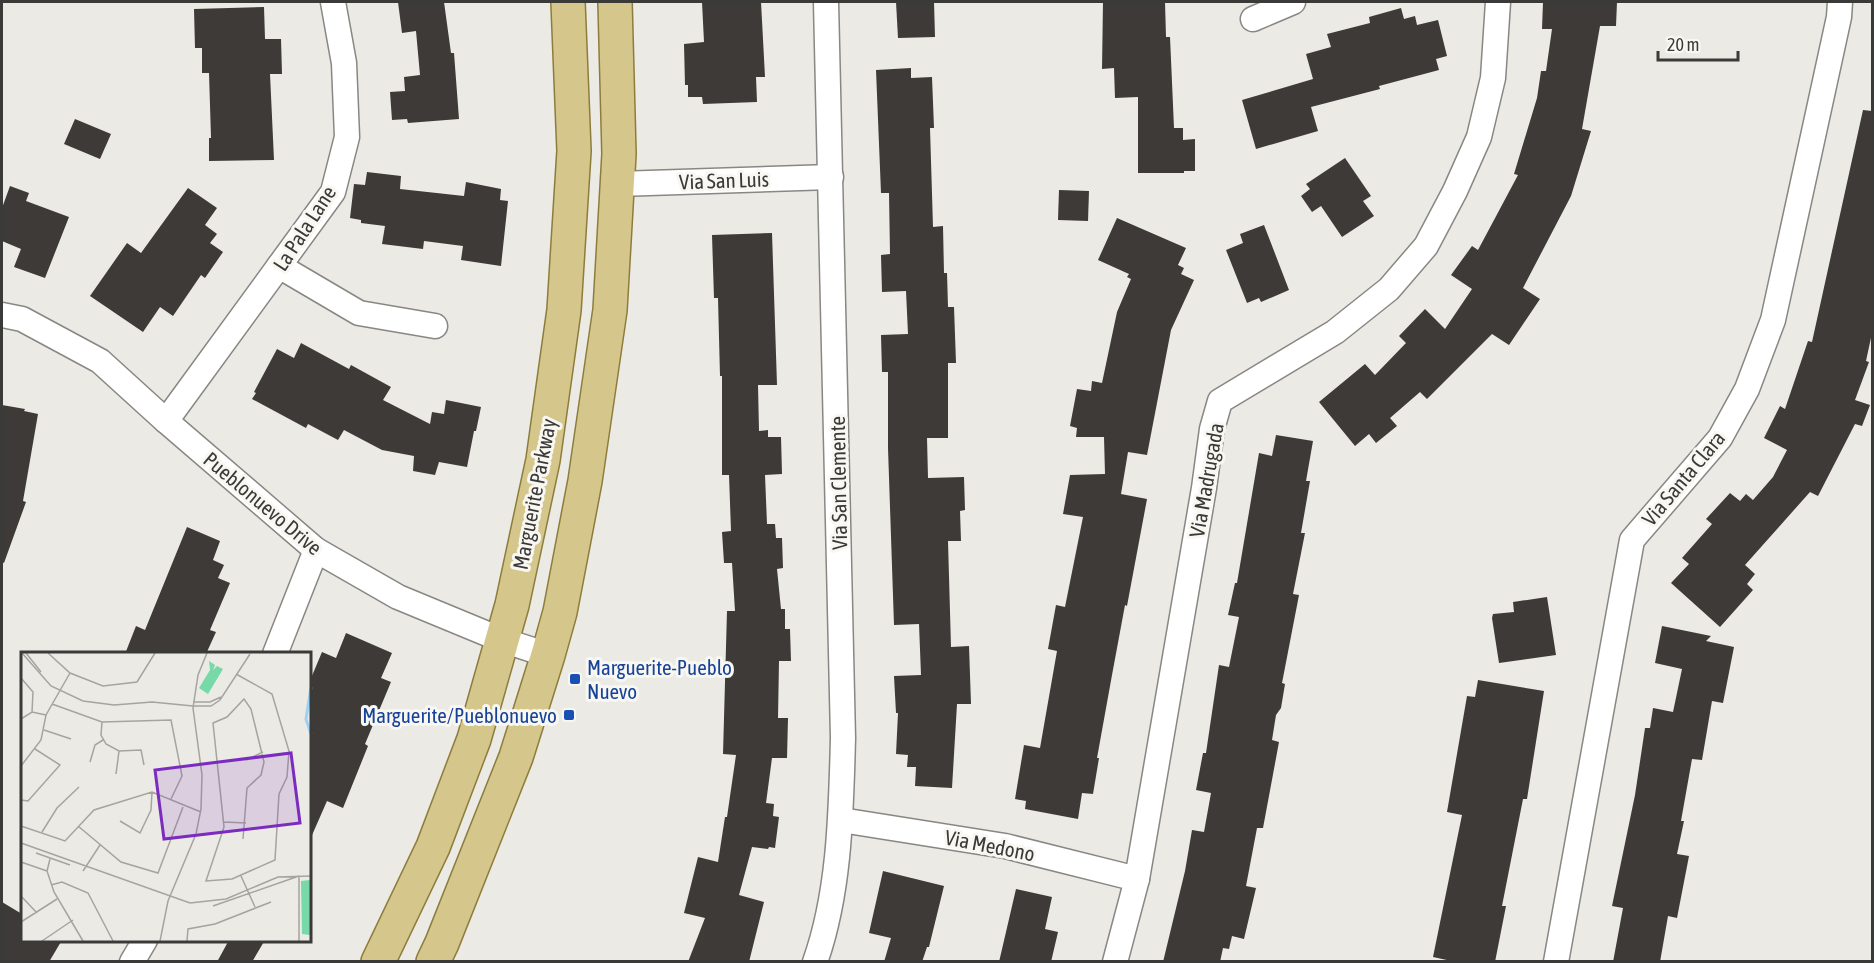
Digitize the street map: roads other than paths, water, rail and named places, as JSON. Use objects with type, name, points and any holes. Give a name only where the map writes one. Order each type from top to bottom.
[{"type":"main road","name":"Marguerite Parkway","points":[[378,962],[437,836],[474,739],[512,605],[543,460],[564,310],[574,151],[568,2]]},
{"type":"main road","points":[[433,962],[516,758],[560,612],[585,481],[610,310],[620,154],[615,2]]},
{"type":"main road","points":[[572,186],[618,184]]},
{"type":"street","name":"La Pala Lane","points":[[166,421],[333,192],[347,137],[344,63],[333,2]]},
{"type":"street","name":"Via San Clemente","points":[[816,962],[833,888],[841,819],[843,738],[826,2]]},
{"type":"street","points":[[1253,19],[1293,2]]},
{"type":"street","name":"Via Madrugada","points":[[1115,962],[1137,879],[1204,488],[1212,429],[1220,400],[1335,332],[1389,289],[1426,246],[1455,191],[1479,137],[1493,78],[1497,2]]},
{"type":"street","name":"Via Santa Clara","points":[[1556,962],[1632,540],[1720,438],[1747,389],[1773,320],[1839,17],[1840,2]]},
{"type":"street","name":"Via San Luis","points":[[618,184],[831,177]]},
{"type":"street","points":[[279,266],[359,313],[435,326]]},
{"type":"street","name":"Pueblonuevo Drive","points":[[2,315],[22,319],[100,361],[316,550],[398,597],[502,640],[548,655]]},
{"type":"street","points":[[276,652],[316,550]]},
{"type":"street","name":"Via Medono","points":[[841,819],[1005,846],[1137,879]]},
{"type":"street","points":[[132,962],[144,942]]},
{"type":"place","name":"Marguerite-Pueblo Nuevo","points":[[575,679]]},
{"type":"place","name":"Marguerite/Pueblonuevo","points":[[569,715]]}]
